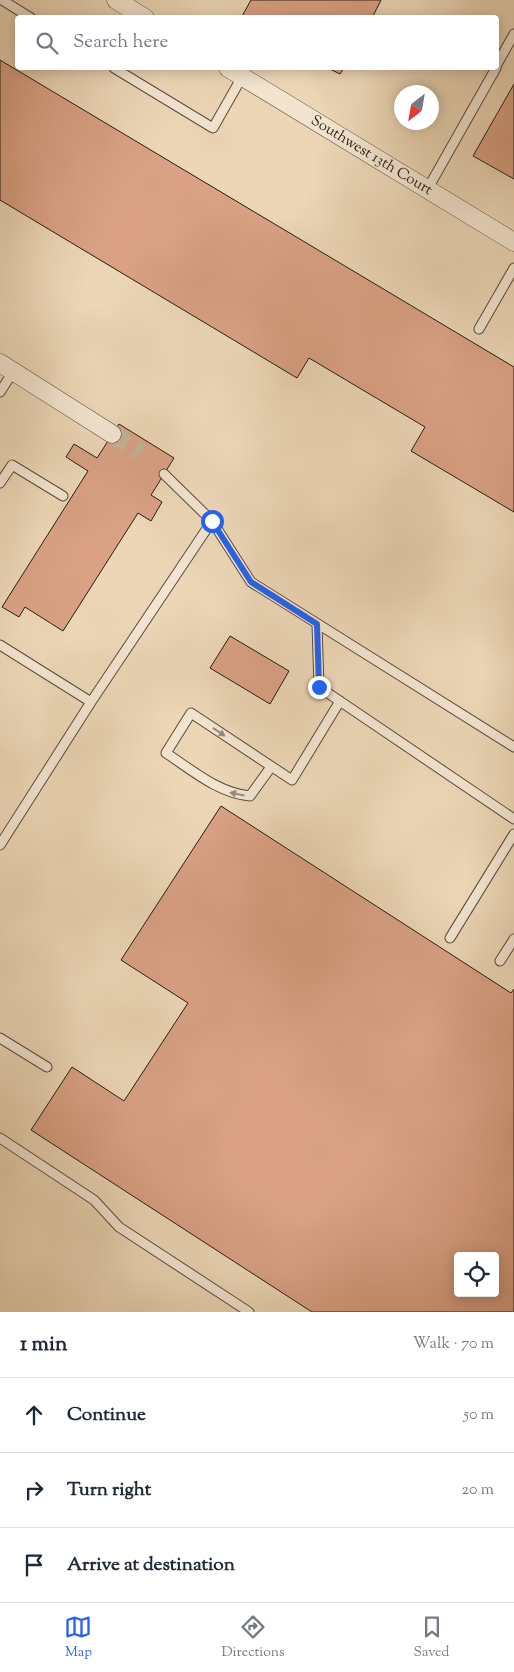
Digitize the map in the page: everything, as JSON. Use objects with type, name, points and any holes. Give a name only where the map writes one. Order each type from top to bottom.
[{"type":"street","points":[[116,0],[140,15]]},
{"type":"street","name":"Southwest 13th Court","points":[[235,72],[514,242]]},
{"type":"street","points":[[6,368],[112,434]]},
{"type":"lane","points":[[2,0],[26,15]]},
{"type":"lane","points":[[499,62],[514,34]]},
{"type":"lane","points":[[117,70],[214,128],[235,72]]},
{"type":"lane","points":[[427,190],[494,70]]},
{"type":"lane","points":[[479,329],[514,268]]},
{"type":"lane","points":[[0,392],[6,368]]},
{"type":"lane","points":[[0,483],[12,465],[63,496]]},
{"type":"lane","points":[[164,474],[212,521],[251,582],[514,747]]},
{"type":"lane","points":[[0,845],[91,702],[212,521]]},
{"type":"lane","points":[[317,624],[319,687],[514,819]]},
{"type":"lane","points":[[0,645],[91,702]]},
{"type":"lane","points":[[271,767],[250,796],[234,794],[214,784],[166,753],[191,713],[292,780],[340,701]]},
{"type":"lane","points":[[450,938],[514,834]]},
{"type":"lane","points":[[500,961],[514,939]]},
{"type":"lane","points":[[0,1038],[47,1067]]},
{"type":"lane","points":[[0,1138],[94,1200],[119,1227],[249,1312]]},
{"type":"building","points":[[251,0],[381,0],[374,15],[243,15]]},
{"type":"building","points":[[0,60],[514,367],[514,512],[411,451],[425,427],[309,358],[297,378],[0,200]]},
{"type":"building","points":[[332,70],[343,70],[340,74]]},
{"type":"building","points":[[514,84],[514,179],[473,156]]},
{"type":"building","points":[[119,424],[174,458],[151,495],[162,502],[151,521],[138,513],[63,631],[25,607],[19,617],[2,607],[88,471],[66,457],[74,444],[97,458]]},
{"type":"building","points":[[230,636],[289,671],[270,704],[210,668]]},
{"type":"building","points":[[221,806],[511,993],[514,989],[514,1312],[312,1312],[31,1130],[72,1067],[124,1101],[188,1003],[121,960]]},
{"type":"tunnel","points":[[112,434],[141,452]]},
{"type":"route","points":[[212,521],[251,582],[317,624],[319,687]]}]
